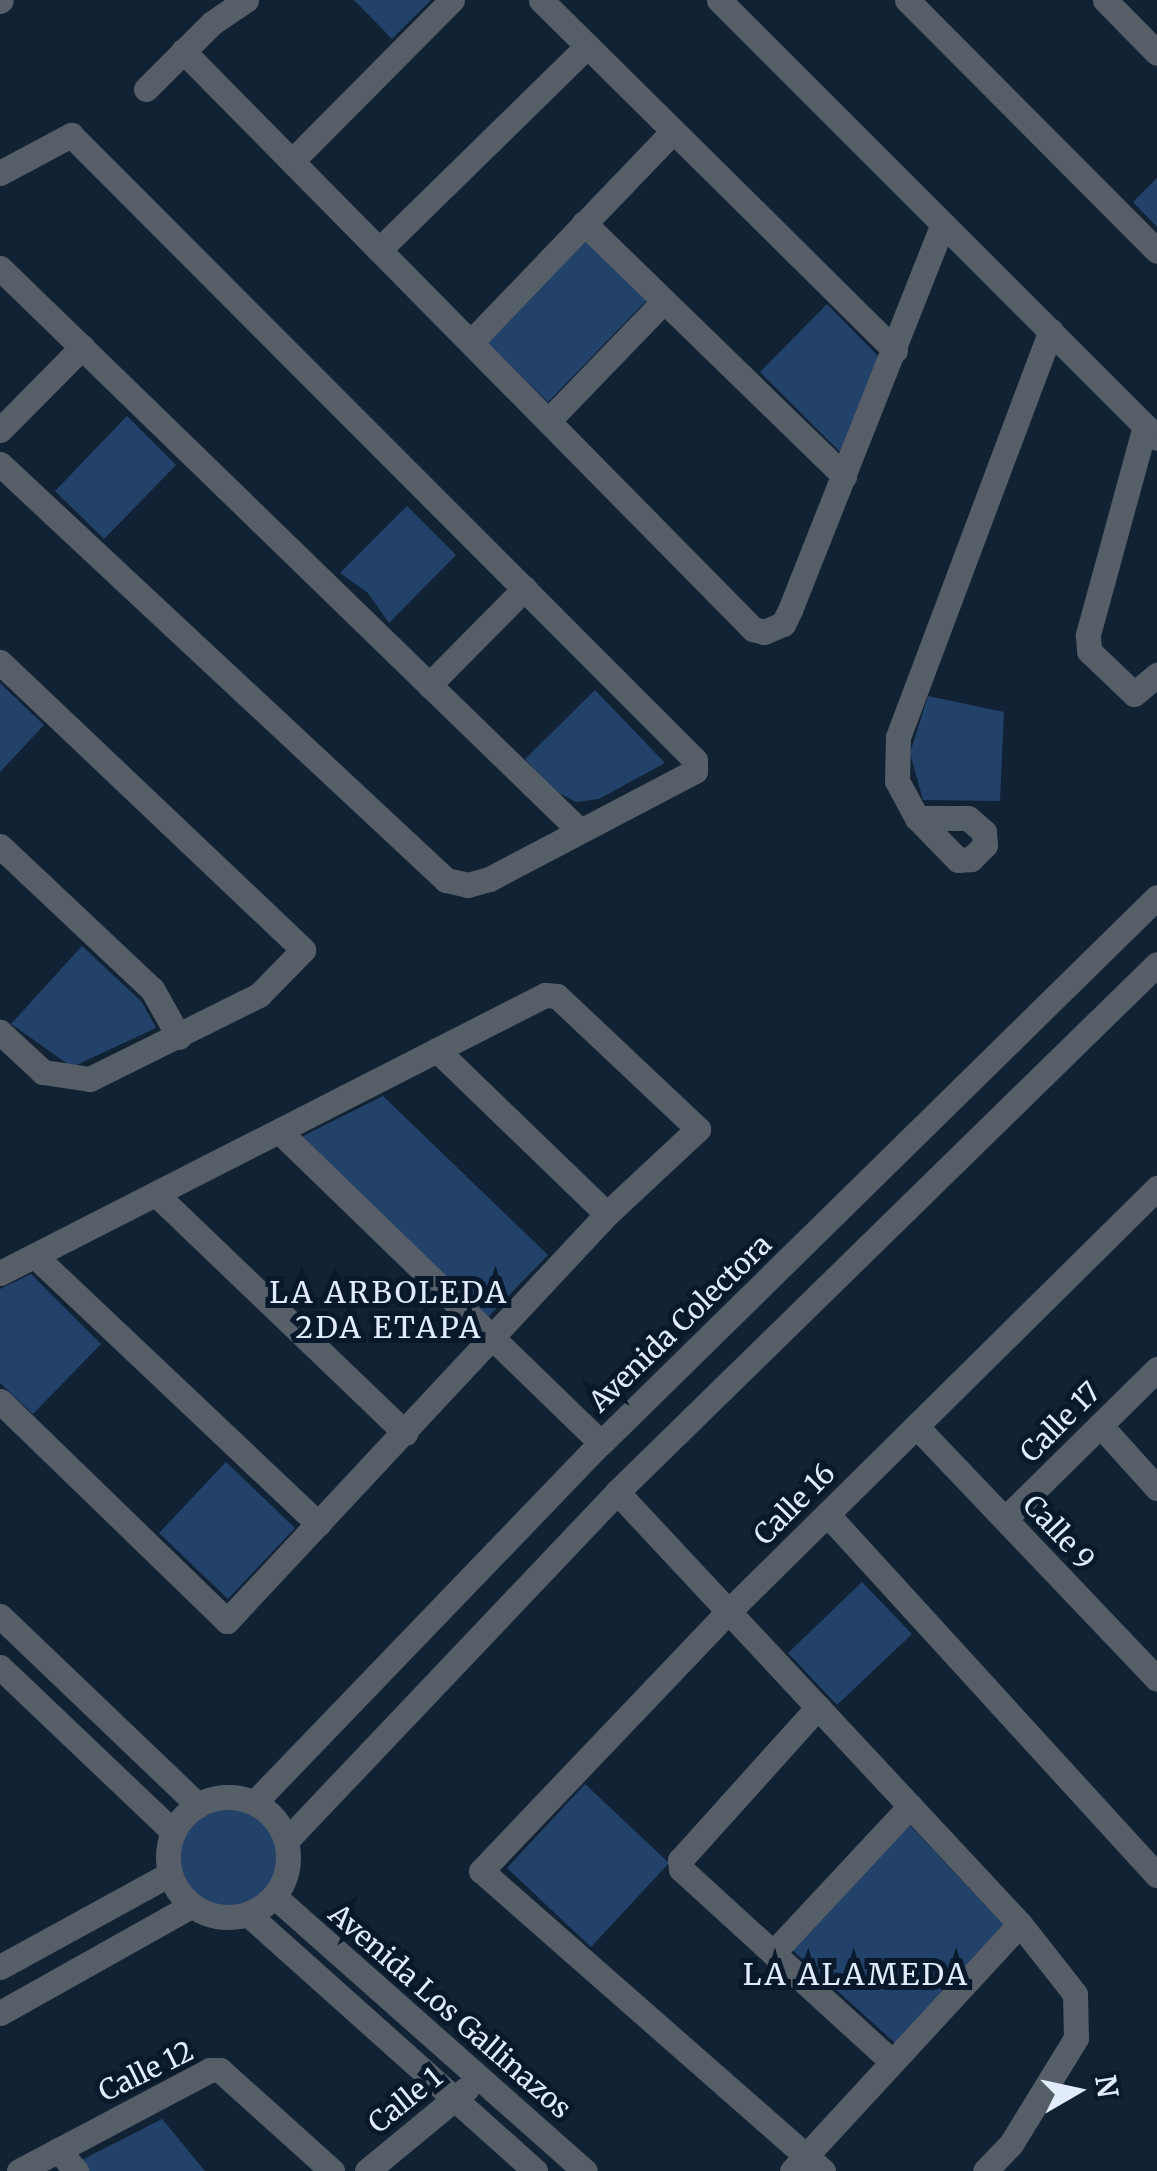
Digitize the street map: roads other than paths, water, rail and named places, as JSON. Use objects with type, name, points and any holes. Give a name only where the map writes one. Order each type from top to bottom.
[{"type":"street","points":[[146,89],[246,0]]},
{"type":"street","points":[[292,161],[452,0]]},
{"type":"street","points":[[541,0],[895,350]]},
{"type":"street","points":[[719,0],[1151,432],[1088,635],[1089,651],[1134,694],[1157,674]]},
{"type":"street","points":[[906,0],[1157,251]]},
{"type":"street","points":[[1105,0],[1157,52]]},
{"type":"street","points":[[379,250],[587,46]]},
{"type":"street","points":[[184,52],[753,629],[764,632],[783,624],[790,610],[944,224]]},
{"type":"street","points":[[471,342],[673,131]]},
{"type":"street","points":[[0,173],[72,134],[694,760],[688,778],[468,885],[427,868],[0,464]]},
{"type":"street","points":[[584,223],[844,476]]},
{"type":"street","points":[[0,268],[580,831]]},
{"type":"street","points":[[548,421],[664,301]]},
{"type":"street","points":[[917,818],[897,781],[898,737],[1051,331]]},
{"type":"street","points":[[0,430],[82,347]]},
{"type":"street","points":[[429,685],[525,588]]},
{"type":"street","points":[[0,662],[303,950],[260,994],[179,1038],[74,1082],[43,1072],[0,1032]]},
{"type":"street","points":[[0,846],[152,989],[179,1038]]},
{"type":"street","name":"Avenida Colectora","points":[[255,1802],[601,1443],[1153,909]]},
{"type":"street","points":[[286,1841],[617,1492],[1157,964]]},
{"type":"street","points":[[0,1273],[545,996],[557,996],[698,1129],[607,1214],[228,1622],[0,1402]]},
{"type":"street","points":[[437,1050],[607,1214]]},
{"type":"street","points":[[279,1131],[601,1443]]},
{"type":"street","name":"Calle 16","points":[[807,2166],[481,1871],[728,1611],[1157,1188]]},
{"type":"street","points":[[156,1195],[404,1433]]},
{"type":"street","points":[[35,1256],[318,1524]]},
{"type":"street","name":"Calle 17","points":[[1005,1519],[1157,1369]]},
{"type":"street","name":"Calle 9","points":[[916,1426],[1157,1679]]},
{"type":"street","points":[[1100,1426],[1157,1488]]},
{"type":"street","points":[[617,1492],[1060,1968],[1080,2016],[1067,2053],[1011,2144],[985,2171]]},
{"type":"street","points":[[827,1514],[1157,1874]]},
{"type":"street","points":[[0,1616],[198,1804]]},
{"type":"street","points":[[0,1668],[173,1832]]},
{"type":"street","points":[[818,1707],[680,1860],[681,1869],[892,2062]]},
{"type":"street","points":[[236,1796],[255,1802],[286,1841],[288,1871],[274,1896],[249,1915],[219,1917],[191,1906],[170,1874],[173,1832],[198,1804],[236,1796]]},
{"type":"street","points":[[773,1953],[910,1806]]},
{"type":"street","points":[[0,1967],[170,1874]]},
{"type":"street","name":"Avenida Los Gallinazos","points":[[274,1896],[584,2171]]},
{"type":"street","points":[[0,2013],[191,1906]]},
{"type":"street","points":[[249,1915],[535,2171]]},
{"type":"street","points":[[807,2166],[892,2062],[1020,1924]]},
{"type":"street","name":"Calle 12","points":[[19,2171],[220,2070],[332,2171]]},
{"type":"street","name":"Calle 1","points":[[367,2171],[481,2076]]},
{"type":"street","points":[[58,2150],[76,2171]]},
{"type":"district","name":"LA ARBOLEDA 2DA ETAPA","points":[[389,1309]]},
{"type":"district","name":"LA ALAMEDA","points":[[856,1974]]}]
